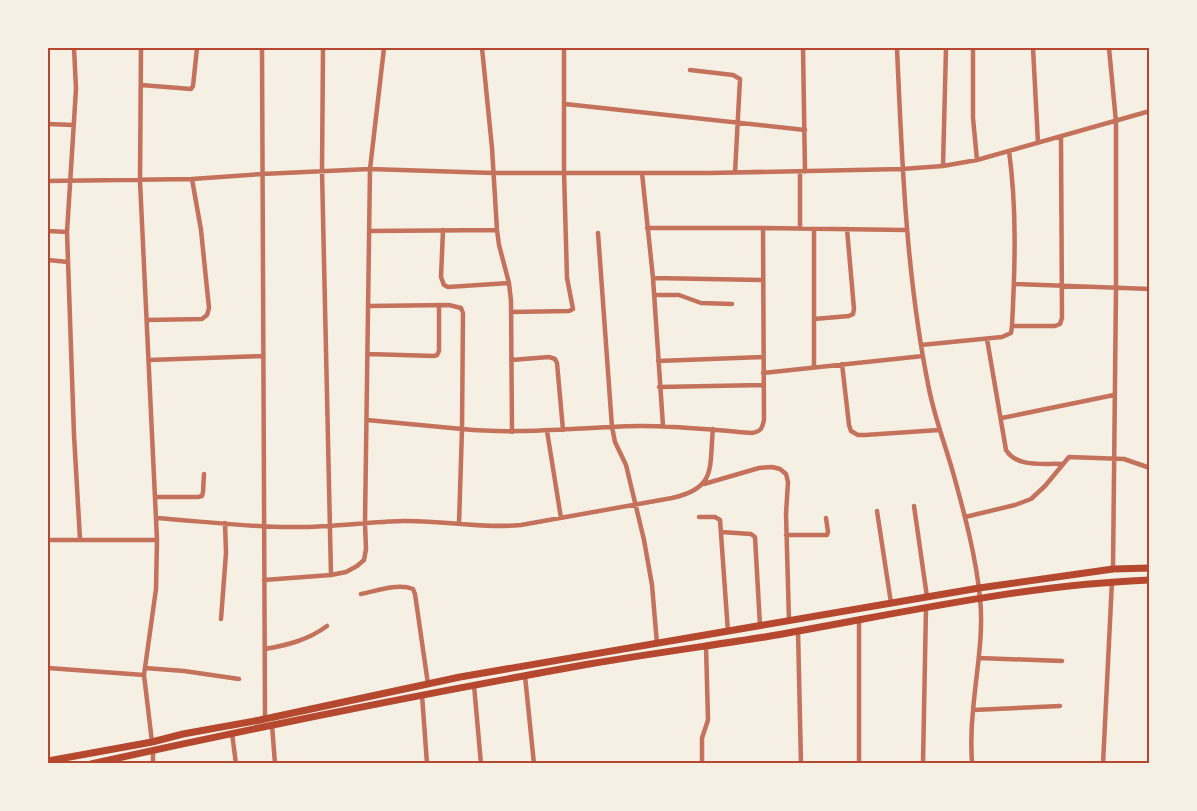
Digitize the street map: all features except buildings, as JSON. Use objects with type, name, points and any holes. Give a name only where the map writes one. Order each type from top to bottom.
[{"type":"main road","points":[[48,760],[152,742],[428,684],[928,596],[1112,569],[1150,568]]},
{"type":"main road","points":[[92,764],[232,733],[524,676],[980,598],[1112,581],[1150,580]]},
{"type":"main road","points":[[152,742],[153,750]]},
{"type":"street","points":[[74,48],[76,89],[67,232],[74,435],[80,539]]},
{"type":"street","points":[[141,48],[140,181],[157,540],[156,589],[144,676],[152,742]]},
{"type":"street","points":[[141,85],[191,89],[193,86],[197,48]]},
{"type":"street","points":[[262,48],[264,718]]},
{"type":"street","points":[[323,48],[322,171],[331,575]]},
{"type":"street","points":[[264,580],[331,575],[346,572],[358,566],[364,560],[366,549],[364,523],[370,170],[384,48]]},
{"type":"street","points":[[482,48],[497,230],[509,283],[512,432]]},
{"type":"street","points":[[511,312],[568,311],[573,309],[567,278],[564,172],[564,48]]},
{"type":"street","points":[[800,228],[805,130],[803,48]]},
{"type":"street","points":[[897,48],[906,230],[922,356],[939,430],[965,516],[979,588],[981,631],[973,710],[972,764]]},
{"type":"street","points":[[944,166],[946,48]]},
{"type":"street","points":[[972,48],[973,118],[977,160]]},
{"type":"street","points":[[1033,48],[1038,143]]},
{"type":"street","points":[[1109,48],[1116,122],[1112,569]]},
{"type":"street","points":[[690,70],[732,75],[740,79],[735,173]]},
{"type":"street","points":[[565,104],[805,130]]},
{"type":"street","points":[[48,181],[140,181],[370,170],[493,173],[735,173],[902,169],[944,166],[977,160],[1150,112]]},
{"type":"street","points":[[48,124],[74,126]]},
{"type":"street","points":[[1012,326],[1054,326],[1060,324],[1062,318],[1061,137]]},
{"type":"street","points":[[921,345],[987,339],[1008,336],[1011,333],[1014,284],[1013,194],[1009,151]]},
{"type":"street","points":[[642,173],[653,278],[663,426]]},
{"type":"street","points":[[147,320],[202,319],[207,315],[209,308],[205,264],[192,179]]},
{"type":"street","points":[[647,228],[906,230]]},
{"type":"street","points":[[367,420],[512,432],[663,426],[758,432],[762,428],[764,420],[762,228]]},
{"type":"street","points":[[814,229],[814,367]]},
{"type":"street","points":[[814,319],[853,314],[847,229]]},
{"type":"street","points":[[443,230],[441,277],[444,285],[448,287],[509,283]]},
{"type":"street","points":[[368,231],[497,230]]},
{"type":"street","points":[[48,231],[67,232]]},
{"type":"street","points":[[598,233],[612,427],[615,442],[624,457],[644,540],[657,644]]},
{"type":"street","points":[[48,260],[68,262]]},
{"type":"street","points":[[653,278],[762,280]]},
{"type":"street","points":[[1014,284],[1150,290]]},
{"type":"street","points":[[654,295],[679,295],[701,303],[732,304]]},
{"type":"street","points":[[368,306],[439,305],[461,308],[463,313],[462,429],[459,524]]},
{"type":"street","points":[[368,354],[437,355],[439,352],[439,305]]},
{"type":"street","points":[[987,339],[1006,450],[1016,460],[1062,464]]},
{"type":"street","points":[[149,360],[262,356]]},
{"type":"street","points":[[763,373],[922,356]]},
{"type":"street","points":[[658,361],[763,357]]},
{"type":"street","points":[[511,360],[555,358],[563,430]]},
{"type":"street","points":[[842,364],[849,425],[852,431],[858,435],[865,435],[939,430]]},
{"type":"street","points":[[659,387],[763,386]]},
{"type":"street","points":[[1002,418],[1114,395]]},
{"type":"street","points":[[704,484],[709,472],[713,430]]},
{"type":"street","points":[[547,431],[561,518]]},
{"type":"street","points":[[965,516],[1016,505],[1031,499],[1045,486],[1066,459],[1074,456],[1133,461],[1150,468]]},
{"type":"street","points":[[156,518],[286,527],[412,521],[496,527],[521,525],[688,494],[704,484],[759,468],[772,467],[780,469],[786,474],[788,482],[786,535],[789,621]]},
{"type":"street","points":[[155,497],[202,496],[204,474]]},
{"type":"street","points":[[914,506],[928,596]]},
{"type":"street","points":[[877,511],[891,603]]},
{"type":"street","points":[[699,517],[715,517],[720,520],[728,632]]},
{"type":"street","points":[[786,535],[826,535],[828,532],[826,518]]},
{"type":"street","points":[[221,620],[226,561],[225,523]]},
{"type":"street","points":[[721,532],[751,534],[755,537],[760,626]]},
{"type":"street","points":[[48,540],[157,540]]},
{"type":"street","points":[[1103,764],[1112,581]]},
{"type":"street","points":[[361,594],[399,587],[413,589],[428,684]]},
{"type":"street","points":[[923,764],[926,607]]},
{"type":"street","points":[[859,620],[859,764]]},
{"type":"street","points":[[265,648],[298,642],[314,636],[327,626]]},
{"type":"street","points":[[798,630],[801,764]]},
{"type":"street","points":[[702,764],[702,738],[708,720],[706,646]]},
{"type":"street","points":[[979,658],[1062,661]]},
{"type":"street","points":[[48,668],[144,676]]},
{"type":"street","points":[[145,668],[184,671],[239,679]]},
{"type":"street","points":[[524,676],[534,764]]},
{"type":"street","points":[[474,685],[481,764]]},
{"type":"street","points":[[422,695],[427,764]]},
{"type":"street","points":[[973,710],[1060,706]]},
{"type":"street","points":[[272,725],[275,764]]},
{"type":"street","points":[[232,733],[236,764]]},
{"type":"street","points":[[152,764],[153,750]]}]
